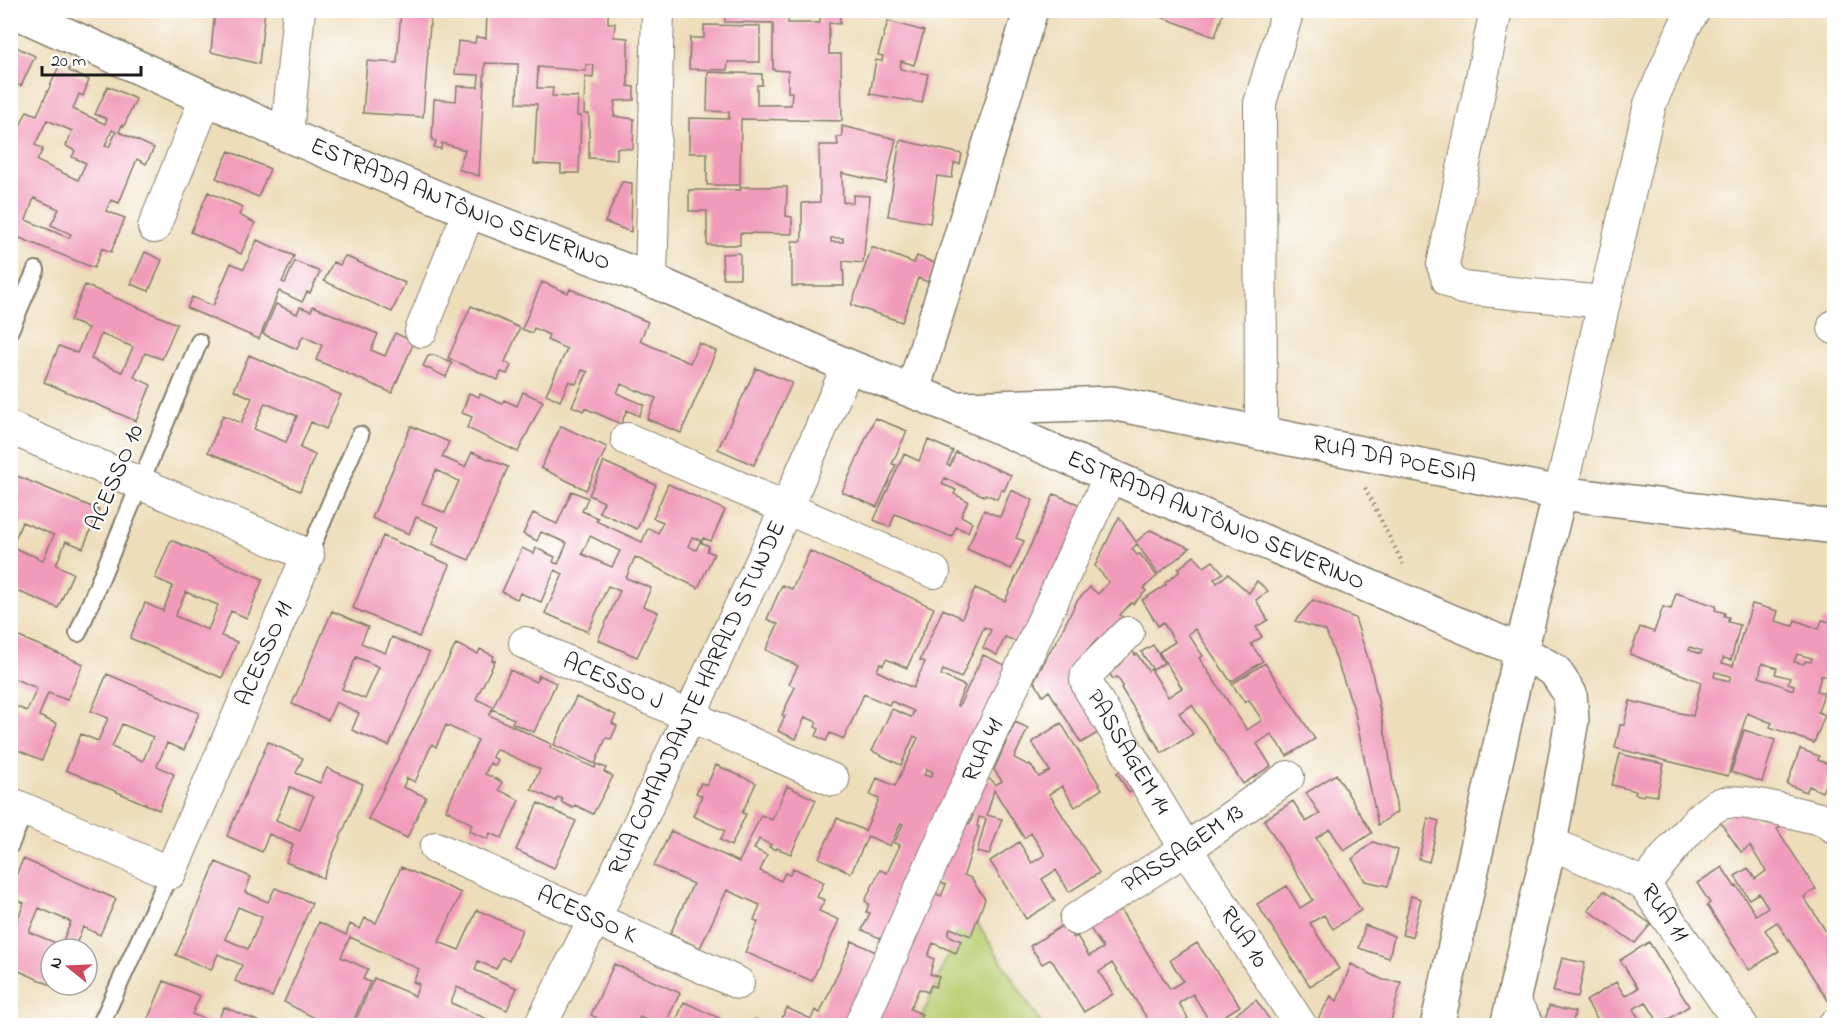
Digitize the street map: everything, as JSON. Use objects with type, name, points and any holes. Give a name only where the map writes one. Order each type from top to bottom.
[{"type":"main road","name":"ESTRADA ANTÔNIO SEVERINO","points":[[12,10],[287,135],[469,211],[651,280],[848,366],[956,408],[1110,477],[1521,651],[1555,670],[1570,694],[1572,720],[1516,1017]]},
{"type":"main road","points":[[913,390],[1031,10]]},
{"type":"main road","name":"RUA DA POESIA","points":[[956,408],[1112,403],[1560,493],[1834,527]]},
{"type":"main road","points":[[1437,1026],[1521,651],[1560,493]]},
{"type":"street","points":[[287,135],[299,10]]},
{"type":"street","points":[[651,280],[658,10]]},
{"type":"street","points":[[1261,434],[1260,103],[1288,10]]},
{"type":"street","points":[[1496,10],[1443,265],[1448,280],[1462,288],[1603,302]]},
{"type":"street","points":[[1560,493],[1650,104],[1684,27],[1694,10]]},
{"type":"street","points":[[154,227],[206,98]]},
{"type":"street","points":[[422,331],[469,211]]},
{"type":"street","name":"RUA COMANDANTE HARALD STUNDE","points":[[540,1026],[594,920],[786,509],[848,366]]},
{"type":"street","points":[[10,428],[308,555]]},
{"type":"street","points":[[627,439],[934,572]]},
{"type":"street","name":"RUA 41","points":[[860,1026],[946,831],[1110,477]]},
{"type":"street","name":"ACESSO 11","points":[[170,873],[308,555]]},
{"type":"street","name":"PASSAGEM 14","points":[[1128,633],[1087,675],[1086,680],[1185,849]]},
{"type":"street","name":"ACESSO J","points":[[525,643],[833,780]]},
{"type":"street","name":"PASSAGEM 13","points":[[1076,919],[1185,849],[1288,777]]},
{"type":"street","points":[[1644,884],[1703,816],[1721,803],[1742,802],[1824,820],[1834,827]]},
{"type":"street","points":[[18,807],[170,873]]},
{"type":"street","name":"RUA 11","points":[[1550,843],[1644,884],[1742,1026]]},
{"type":"street","name":"ACESSO K","points":[[436,848],[738,983]]},
{"type":"street","name":"RUA 10","points":[[1185,849],[1301,1026]]},
{"type":"lane","points":[[10,330],[36,270]]},
{"type":"lane","name":"ACESSO 10","points":[[78,633],[199,342]]},
{"type":"lane","name":"ACESSO 11","points":[[308,555],[360,435]]},
{"type":"lane","points":[[10,845],[18,807]]},
{"type":"lane","points":[[100,1026],[170,873]]},
{"type":"path","points":[[1346,451],[1426,610]]},
{"type":"green space","points":[[967,907],[1042,1025],[919,1025]]},
{"type":"building","points":[[215,10],[265,10],[259,64],[211,52]]},
{"type":"building","points":[[401,10],[431,10],[423,117],[363,113],[367,61],[397,63]]},
{"type":"building","points":[[470,10],[608,10],[608,23],[615,23],[614,37],[628,38],[628,86],[634,87],[634,100],[615,101],[614,116],[634,119],[633,149],[617,148],[617,160],[589,158],[589,114],[584,114],[585,77],[593,78],[594,65],[586,65],[586,71],[538,67],[537,88],[553,88],[552,96],[578,97],[577,116],[581,116],[579,173],[561,173],[561,165],[534,164],[537,104],[517,103],[518,64],[485,63],[479,176],[458,169],[465,150],[442,143],[441,149],[434,147],[436,141],[432,140],[434,99],[456,101],[457,86],[478,87],[479,75],[455,74],[458,41],[475,43],[476,37],[486,38],[487,14],[470,12]]},
{"type":"building","points":[[725,10],[789,10],[788,23],[820,23],[820,10],[840,10],[840,24],[829,23],[829,54],[841,54],[842,121],[741,119],[740,185],[707,185],[707,153],[689,153],[689,118],[729,119],[729,112],[707,111],[708,72],[762,74],[762,85],[757,85],[757,105],[791,105],[792,92],[788,92],[788,71],[773,70],[773,23],[725,22]]},
{"type":"building","points":[[1152,10],[1224,10],[1215,37],[1151,13]]},
{"type":"building","points":[[888,21],[924,31],[914,65],[901,61],[900,69],[928,74],[922,103],[870,94],[876,60],[882,61],[883,56],[878,55]]},
{"type":"building","points":[[704,25],[760,26],[760,62],[728,62],[727,70],[689,69],[690,38],[704,38]]},
{"type":"building","points":[[10,44],[35,56],[21,86],[10,81]]},
{"type":"building","points":[[60,64],[89,80],[83,96],[79,94],[73,109],[105,124],[107,119],[95,114],[108,86],[136,99],[119,132],[154,148],[146,164],[137,159],[119,203],[111,200],[106,211],[125,218],[111,252],[102,248],[94,268],[10,234],[10,197],[15,189],[10,187],[10,130],[17,133],[27,111],[37,115]],"holes":[[[47,120],[72,131],[66,146],[75,151],[72,157],[86,163],[78,180],[37,161],[43,149],[35,145]],[[112,130],[116,132],[109,147],[105,146]],[[34,198],[59,209],[51,225],[71,234],[69,238],[26,220]]]},
{"type":"building","points":[[842,126],[896,139],[886,183],[842,173],[843,202],[853,203],[853,195],[870,196],[863,263],[843,261],[844,286],[792,286],[792,241],[802,241],[802,203],[820,202],[819,145],[838,145],[837,137],[842,137]],"holes":[[[831,238],[843,238],[843,242],[831,242]]]},
{"type":"building","points":[[900,140],[962,154],[960,164],[954,163],[952,178],[937,176],[930,223],[888,216]]},
{"type":"building","points":[[229,151],[270,169],[258,197],[216,178]]},
{"type":"building","points":[[622,182],[632,183],[631,232],[605,222]]},
{"type":"building","points":[[740,187],[787,187],[786,216],[792,217],[792,234],[740,233],[740,245],[707,245],[707,211],[689,211],[689,190],[741,190]]},
{"type":"building","points":[[208,192],[243,207],[239,215],[255,223],[241,254],[191,232]]},
{"type":"building","points":[[257,240],[294,256],[282,282],[285,283],[295,261],[320,272],[310,293],[307,292],[302,302],[279,291],[259,339],[187,308],[192,297],[213,306],[231,263],[244,269]]},
{"type":"building","points":[[872,247],[914,263],[917,256],[935,263],[928,282],[918,278],[902,322],[851,305]]},
{"type":"building","points":[[145,252],[162,260],[149,291],[131,284]]},
{"type":"building","points":[[740,253],[740,278],[723,278],[722,254]]},
{"type":"building","points":[[345,256],[405,283],[392,312],[324,281],[333,262],[340,265]]},
{"type":"building","points":[[542,282],[568,293],[570,289],[648,322],[640,341],[690,363],[699,343],[716,351],[681,433],[647,419],[656,398],[621,384],[617,393],[644,405],[639,416],[627,410],[621,424],[585,408],[583,411],[572,406],[588,372],[582,370],[576,384],[569,381],[560,401],[546,394],[567,349],[547,340],[549,335],[534,328],[532,333],[522,329]]},
{"type":"building","points":[[85,285],[177,324],[162,359],[145,353],[134,377],[151,385],[136,421],[44,382],[59,346],[77,353],[88,328],[70,321]],"holes":[[[101,334],[133,347],[122,372],[91,359]]]},
{"type":"building","points":[[276,304],[297,314],[300,307],[311,311],[313,306],[378,334],[371,350],[385,356],[395,333],[414,342],[392,393],[316,360],[322,345],[303,336],[297,349],[263,334]]},
{"type":"building","points":[[471,306],[520,328],[505,362],[511,365],[507,374],[501,372],[498,380],[448,358]]},
{"type":"building","points":[[249,355],[341,395],[326,429],[311,422],[300,448],[315,455],[300,491],[208,452],[223,415],[241,423],[252,398],[234,390]],"holes":[[[265,403],[297,416],[286,442],[254,429]]]},
{"type":"building","points":[[434,355],[452,363],[446,377],[423,366],[428,356]]},
{"type":"building","points":[[756,368],[792,383],[754,465],[718,449]]},
{"type":"building","points":[[523,392],[543,401],[518,452],[467,428],[472,417],[462,413],[469,393],[479,397],[480,394],[502,404],[504,400],[517,406]]},
{"type":"building","points":[[875,418],[907,431],[892,464],[896,465],[877,507],[842,492]]},
{"type":"building","points":[[411,426],[449,442],[442,457],[465,467],[472,452],[508,467],[469,560],[432,544],[439,527],[416,517],[409,534],[372,518]],"holes":[[[436,470],[459,481],[445,513],[422,503]]]},
{"type":"building","points":[[561,426],[607,447],[586,490],[541,468]]},
{"type":"building","points":[[928,440],[953,451],[947,465],[950,466],[956,452],[1011,475],[1004,491],[1002,489],[997,499],[985,494],[984,496],[945,478],[942,484],[956,490],[954,494],[968,501],[961,516],[972,522],[968,532],[956,527],[952,537],[895,514],[890,527],[874,520],[904,454],[919,461]]},
{"type":"building","points":[[604,462],[656,485],[637,529],[599,512],[604,502],[589,495]]},
{"type":"building","points":[[10,473],[99,510],[83,548],[66,541],[56,565],[73,573],[58,608],[10,588]],"holes":[[[22,522],[54,535],[43,560],[12,547]]]},
{"type":"building","points":[[668,484],[725,510],[711,541],[703,538],[702,541],[692,537],[688,546],[696,550],[700,542],[709,546],[707,551],[714,554],[698,588],[635,557],[626,578],[651,588],[643,606],[658,612],[637,657],[598,640],[620,591],[608,586],[588,632],[545,613],[563,574],[555,570],[541,602],[520,593],[517,599],[502,592],[522,548],[534,554],[536,548],[555,557],[553,562],[558,564],[567,543],[541,532],[537,541],[523,534],[533,513],[557,524],[572,491],[588,498],[582,511],[598,518],[596,521],[642,542],[648,528],[658,533],[663,522],[653,518]],"holes":[[[590,536],[620,551],[612,567],[582,554]]]},
{"type":"building","points":[[1011,490],[1033,500],[1016,538],[1024,541],[1011,569],[967,549],[984,510],[1000,517]]},
{"type":"building","points":[[1054,494],[1090,509],[1023,644],[1005,637],[997,655],[983,648],[991,630],[984,627],[961,678],[943,670],[941,675],[965,686],[957,705],[959,706],[983,655],[1012,668],[884,940],[862,930],[870,913],[866,912],[869,904],[865,901],[880,870],[887,873],[900,845],[894,843],[903,824],[901,823],[890,846],[868,836],[851,873],[819,858],[837,818],[865,831],[879,799],[870,795],[877,778],[895,786],[918,738],[914,736],[901,765],[872,751],[892,709],[911,717],[914,711],[891,701],[889,705],[864,694],[844,739],[830,733],[826,741],[816,736],[819,729],[815,727],[817,722],[805,717],[796,739],[778,731],[785,716],[782,715],[795,687],[789,684],[798,666],[766,650],[778,624],[767,619],[782,585],[792,589],[810,551],[934,608],[907,668],[886,659],[883,665],[880,663],[877,671],[913,688],[925,662],[920,660],[943,609],[962,618],[975,588],[1005,601]],"holes":[[[927,769],[933,772],[931,777],[924,775]]]},
{"type":"building","points":[[1119,517],[1136,542],[1150,530],[1190,548],[1158,574],[1137,544],[1132,549],[1137,555],[1140,554],[1157,576],[1144,588],[1146,591],[1120,615],[1124,618],[1101,641],[1099,638],[1087,650],[1090,653],[1071,673],[1106,728],[1081,743],[1049,691],[1043,696],[1034,681],[1077,601],[1090,587],[1098,594],[1109,582],[1095,566]]},
{"type":"building","points":[[383,536],[450,565],[419,637],[353,608]]},
{"type":"building","points":[[171,540],[263,579],[247,618],[231,611],[221,636],[237,642],[222,678],[130,638],[145,603],[163,611],[173,586],[155,578]],"holes":[[[186,592],[218,605],[208,630],[175,616]]]},
{"type":"building","points":[[1194,556],[1204,567],[1213,561],[1223,573],[1214,579],[1217,583],[1228,574],[1249,593],[1257,581],[1268,591],[1256,600],[1268,620],[1256,627],[1262,637],[1251,644],[1263,661],[1231,682],[1195,629],[1188,634],[1203,656],[1199,658],[1247,730],[1262,720],[1249,700],[1245,703],[1232,684],[1265,663],[1315,739],[1287,756],[1271,734],[1257,744],[1271,766],[1243,784],[1192,705],[1179,713],[1193,734],[1162,753],[1121,688],[1123,686],[1117,677],[1113,679],[1107,670],[1132,650],[1148,671],[1151,669],[1168,697],[1182,688],[1159,652],[1175,642],[1163,622],[1158,626],[1142,600],[1166,585],[1165,583],[1179,572],[1178,569]]},
{"type":"building","points":[[1676,593],[1716,606],[1715,610],[1729,617],[1728,622],[1740,625],[1731,660],[1723,658],[1722,663],[1733,666],[1752,604],[1778,611],[1775,621],[1793,626],[1795,620],[1819,629],[1822,620],[1834,623],[1834,679],[1821,675],[1817,691],[1824,693],[1818,712],[1825,715],[1814,743],[1770,727],[1772,723],[1747,713],[1728,776],[1615,748],[1620,725],[1624,725],[1630,701],[1693,716],[1701,682],[1630,654],[1640,627],[1654,632],[1663,607],[1671,609]],"holes":[[[1690,647],[1702,651],[1701,654],[1689,650]],[[1797,654],[1812,658],[1811,662],[1805,661],[1804,664],[1794,662]],[[1762,663],[1777,668],[1775,674],[1790,678],[1788,683],[1794,685],[1793,690],[1759,677]],[[1715,672],[1731,676],[1729,681],[1714,677]]]},
{"type":"building","points":[[1313,600],[1355,618],[1371,668],[1388,747],[1397,812],[1378,825],[1354,709],[1326,631],[1295,621]]},
{"type":"building","points":[[332,611],[368,627],[361,643],[385,653],[392,637],[429,653],[389,746],[352,730],[359,713],[336,702],[328,720],[292,704]],"holes":[[[356,657],[379,667],[365,699],[342,689]]]},
{"type":"building","points":[[10,633],[83,664],[67,700],[48,693],[39,716],[57,724],[42,760],[10,747],[10,704],[27,711],[37,688],[10,677]]},
{"type":"building","points":[[456,644],[478,654],[480,649],[494,656],[492,660],[495,661],[476,699],[493,707],[510,670],[536,682],[539,675],[556,683],[534,732],[512,723],[514,719],[492,709],[489,715],[551,744],[550,748],[595,768],[596,764],[606,768],[604,772],[613,776],[593,814],[575,805],[573,808],[561,802],[563,799],[558,797],[556,801],[531,789],[540,769],[496,749],[492,757],[498,760],[495,766],[490,763],[485,774],[502,782],[499,790],[519,800],[502,838],[490,833],[488,839],[469,831],[472,824],[446,810],[478,740],[446,725],[436,747],[432,744],[415,782],[407,778],[403,787],[426,797],[407,838],[368,819]]},
{"type":"building","points":[[1153,645],[1164,663],[1153,670],[1141,652]]},
{"type":"building","points":[[107,674],[199,713],[184,750],[167,743],[157,766],[174,774],[159,810],[66,770],[81,734],[98,741],[108,718],[91,711]],"holes":[[[122,724],[153,737],[143,761],[112,747]]]},
{"type":"building","points":[[576,697],[616,715],[612,723],[617,726],[611,739],[606,738],[595,764],[554,745]]},
{"type":"building","points":[[1015,722],[1028,728],[1014,758],[1030,764],[1039,777],[1050,771],[1032,742],[1061,723],[1102,789],[1075,807],[1062,786],[1049,794],[1099,873],[1069,892],[1056,870],[1042,879],[1055,901],[1026,919],[990,861],[1019,842],[1032,863],[1045,855],[1031,833],[1024,838],[994,790],[987,815],[1002,819],[989,855],[977,852],[986,819],[979,817],[977,826],[979,827],[964,875],[971,878],[985,899],[971,936],[950,928],[948,935],[961,941],[956,953],[933,943],[928,956],[934,959],[930,974],[939,977],[935,987],[931,985],[928,992],[919,989],[910,1009],[922,1014],[918,1026],[870,1026],[930,891],[941,896],[946,885],[934,880],[961,822],[970,824],[973,815],[965,813],[982,776],[993,781],[995,785],[1002,781],[994,770]]},
{"type":"building","points":[[1744,730],[1775,740],[1762,782],[1731,772]]},
{"type":"building","points":[[268,742],[303,758],[296,773],[320,783],[327,768],[363,784],[323,878],[286,862],[293,845],[269,834],[262,852],[227,836]],"holes":[[[290,787],[313,797],[300,830],[276,820]]]},
{"type":"building","points":[[1800,749],[1819,756],[1818,760],[1833,766],[1822,792],[1809,786],[1806,792],[1787,784]]},
{"type":"building","points":[[1620,754],[1664,764],[1657,796],[1644,794],[1643,796],[1635,794],[1636,791],[1612,785]]},
{"type":"building","points":[[716,765],[756,783],[742,813],[746,814],[731,846],[720,840],[725,831],[693,816],[702,796],[696,793],[701,783],[707,785]]},
{"type":"building","points":[[1129,765],[1141,786],[1129,793],[1117,773]]},
{"type":"building","points":[[1336,774],[1372,833],[1344,851],[1330,829],[1316,838],[1361,910],[1333,929],[1324,915],[1310,923],[1339,969],[1310,986],[1257,904],[1287,886],[1300,908],[1313,900],[1264,820],[1293,801],[1306,822],[1320,814],[1306,793]]},
{"type":"building","points":[[787,786],[816,800],[791,854],[769,847],[771,845],[759,839],[754,849],[767,855],[760,871],[781,881],[785,873],[790,875],[793,868],[824,882],[817,897],[825,900],[819,911],[839,920],[812,981],[745,952],[758,922],[754,920],[760,905],[727,890],[700,948],[670,934],[693,884],[654,866],[671,831],[739,862],[761,815],[772,820]]},
{"type":"building","points":[[538,803],[576,821],[554,868],[516,850]]},
{"type":"building","points":[[1745,804],[1756,821],[1765,815],[1774,815],[1781,826],[1777,829],[1816,889],[1804,897],[1834,944],[1834,999],[1829,1002],[1777,922],[1765,930],[1779,951],[1749,970],[1707,905],[1710,903],[1697,883],[1722,867],[1756,915],[1768,907],[1759,893],[1749,899],[1735,876],[1748,868],[1755,879],[1766,871],[1750,846],[1741,852],[1720,822]]},
{"type":"building","points":[[1428,818],[1439,821],[1429,862],[1419,859]]},
{"type":"building","points":[[1373,842],[1398,850],[1388,886],[1365,881],[1352,859]]},
{"type":"building","points":[[23,859],[116,899],[100,935],[83,927],[79,937],[64,937],[71,922],[39,908],[29,932],[41,937],[39,937],[39,980],[10,967],[10,924],[15,926],[24,903],[10,897],[10,889]]},
{"type":"building","points":[[216,862],[251,877],[245,892],[268,902],[275,888],[312,903],[272,997],[235,981],[242,965],[218,954],[211,970],[176,955]],"holes":[[[238,907],[262,917],[248,949],[225,939]]]},
{"type":"building","points":[[401,867],[461,893],[439,942],[459,950],[477,910],[522,930],[509,961],[502,957],[496,969],[478,961],[475,970],[517,988],[507,1010],[457,987],[451,1003],[487,1019],[484,1026],[362,1026],[355,1022],[374,978],[415,996],[419,984],[413,982],[419,969],[350,937],[341,957],[368,969],[363,979],[370,982],[351,1026],[330,1026],[284,1002],[319,922],[346,935],[350,924],[360,929],[365,918],[376,923]]},
{"type":"building","points":[[1604,891],[1651,924],[1635,943],[1588,910]]},
{"type":"building","points":[[1411,896],[1421,899],[1412,937],[1402,935]]},
{"type":"building","points":[[1120,909],[1170,989],[1183,981],[1170,960],[1197,943],[1240,1006],[1211,1024],[1193,994],[1179,1003],[1188,1018],[1177,1026],[1152,1026],[1112,963],[1099,972],[1113,994],[1084,1012],[1051,959],[1042,964],[1030,946],[1065,924],[1074,938],[1077,936],[1089,956],[1103,948],[1090,928]]},
{"type":"building","points":[[1365,925],[1394,936],[1389,958],[1359,948]]},
{"type":"building","points":[[852,941],[878,953],[849,1026],[778,1026],[787,1008],[811,1019],[815,1010],[820,1013]]},
{"type":"building","points":[[1649,942],[1689,1006],[1660,1025],[1646,1002],[1633,1009],[1644,1026],[1602,1026],[1586,1001],[1616,982],[1625,996],[1638,988],[1620,960]]},
{"type":"building","points":[[1562,958],[1585,963],[1578,997],[1553,992]]},
{"type":"building","points":[[614,964],[680,993],[668,1018],[676,1021],[684,1002],[719,1018],[715,1026],[639,1026],[641,1023],[647,1025],[649,1021],[640,1017],[631,1026],[594,1026],[597,1018],[591,1015]]},
{"type":"building","points":[[1351,964],[1383,980],[1401,982],[1391,1021],[1385,1020],[1384,1026],[1323,1026],[1318,1019],[1331,996],[1337,1001]]},
{"type":"building","points":[[164,981],[200,996],[192,1014],[216,1024],[224,1007],[260,1022],[259,1026],[145,1026]]},
{"type":"building","points":[[1256,1000],[1274,1026],[1235,1026],[1230,1018]]},
{"type":"building","points":[[1549,1006],[1575,1012],[1572,1025],[1544,1025]]},
{"type":"building","points":[[755,1019],[768,1026],[752,1026]]}]
